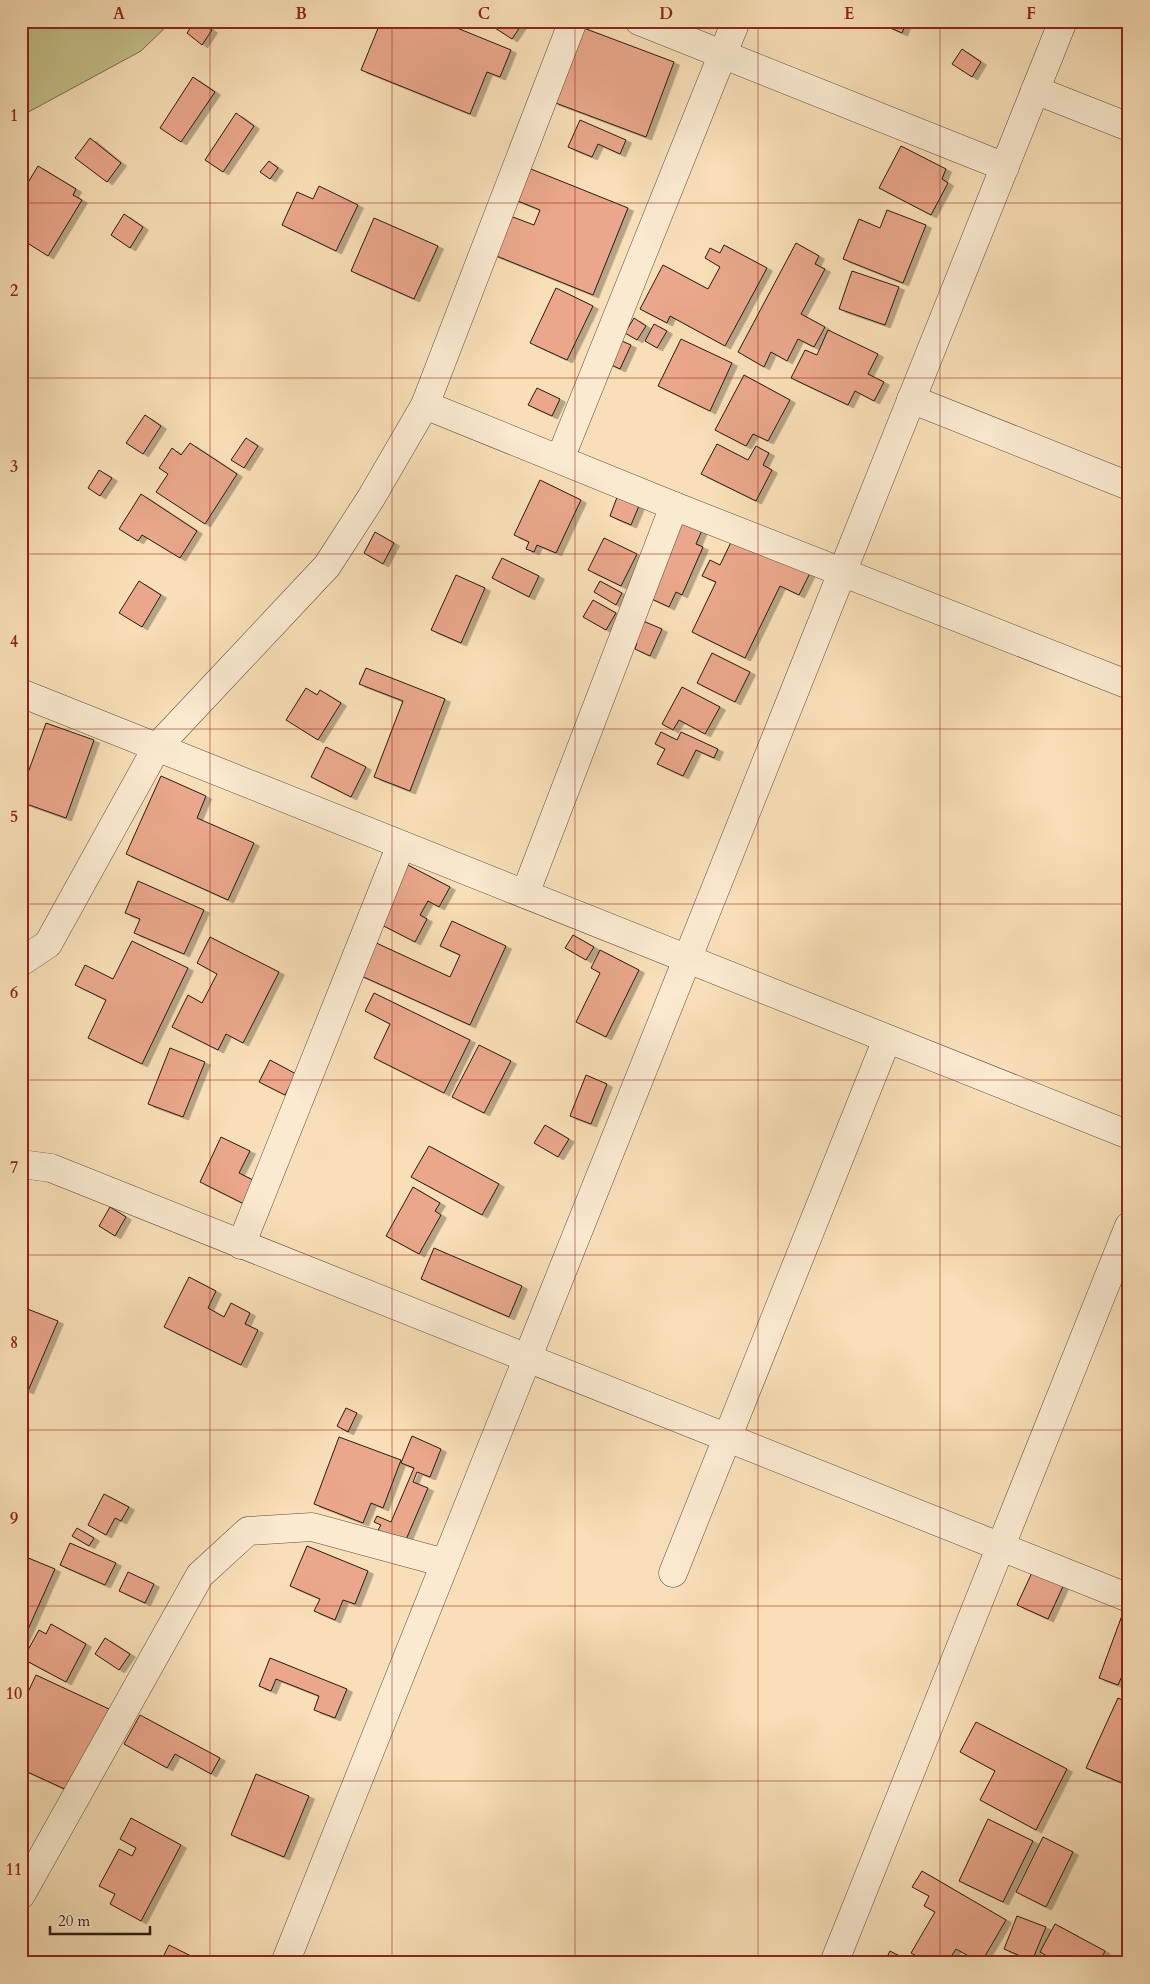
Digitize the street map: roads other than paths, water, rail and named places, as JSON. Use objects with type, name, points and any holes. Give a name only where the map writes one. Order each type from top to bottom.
[{"type":"street","points":[[21,962],[48,944],[156,747],[327,566],[371,498],[425,405],[573,21]]},
{"type":"street","points":[[639,21],[1005,167]]},
{"type":"street","points":[[560,459],[736,21]]},
{"type":"street","points":[[285,1963],[1063,21]]},
{"type":"street","points":[[1035,90],[1129,127]]},
{"type":"street","points":[[911,399],[1129,486]]},
{"type":"street","points":[[425,405],[674,506],[1129,685]]},
{"type":"street","points":[[525,894],[674,506]]},
{"type":"street","points":[[21,693],[1129,1135]]},
{"type":"street","points":[[241,1245],[402,845]]},
{"type":"street","points":[[673,1573],[887,1039]]},
{"type":"street","points":[[21,1164],[50,1168],[1129,1598]]},
{"type":"street","points":[[834,1963],[1129,1226]]},
{"type":"street","points":[[21,1895],[200,1575],[248,1531],[312,1527],[445,1563]]}]
